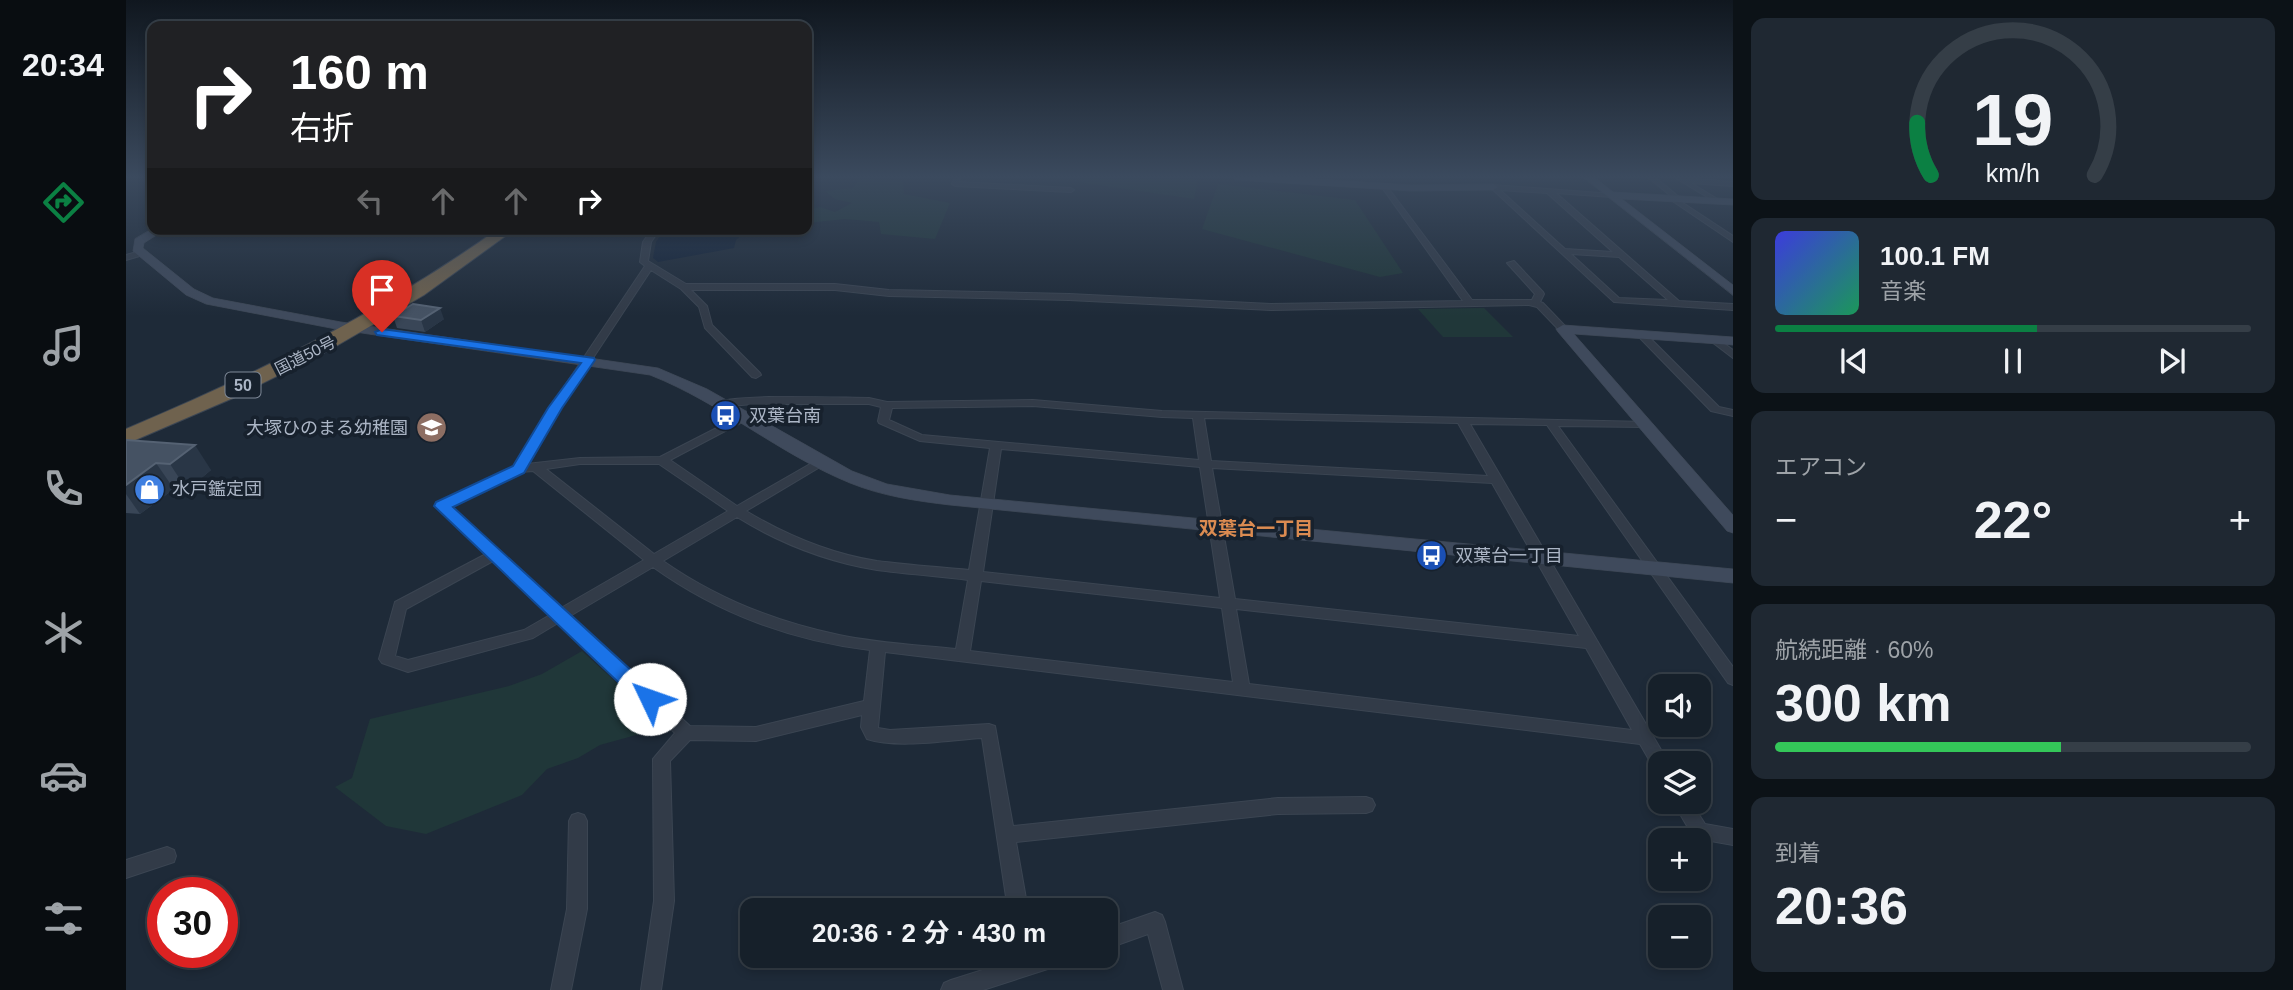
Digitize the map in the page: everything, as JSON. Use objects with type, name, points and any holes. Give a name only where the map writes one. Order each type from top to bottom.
[{"type":"highway","name":"国道50号","points":[[126,426],[349,327],[485,235]]},
{"type":"highway","name":"国道50号","points":[[126,437],[225,394],[452,271],[500,235]]},
{"type":"street","points":[[1411,223],[1470,304]]},
{"type":"street","points":[[1534,223],[1617,300],[1733,307]]},
{"type":"street","points":[[1585,223],[1677,304]]},
{"type":"street","points":[[1648,223],[1733,290]]},
{"type":"street","points":[[1710,225],[1733,226]]},
{"type":"street","points":[[1710,225],[1733,240]]},
{"type":"street","points":[[126,258],[149,235]]},
{"type":"street","points":[[653,235],[646,247],[644,262],[684,287],[703,306],[708,326],[756,375]]},
{"type":"street","points":[[134,248],[190,292],[210,301],[349,327],[638,367],[669,376],[844,475],[884,489],[928,497],[1733,576]]},
{"type":"street","points":[[1565,251],[1621,255]]},
{"type":"street","points":[[1511,263],[1541,294],[1535,303]]},
{"type":"street","points":[[518,469],[555,408],[649,267]]},
{"type":"street","points":[[684,287],[835,287],[889,293],[1069,297],[1271,307],[1535,303],[1563,328],[1733,527]]},
{"type":"street","points":[[1563,328],[1733,341]]},
{"type":"street","points":[[1641,334],[1715,409],[1733,414]]},
{"type":"street","points":[[1715,340],[1733,355]]},
{"type":"street","points":[[719,404],[753,401],[869,401],[887,405],[1033,402],[1198,415],[1644,424]]},
{"type":"street","points":[[887,405],[883,421],[920,438],[1206,464],[1498,480]]},
{"type":"street","points":[[1198,415],[1242,689]]},
{"type":"street","points":[[743,418],[662,460],[580,461],[518,469],[442,506],[686,733],[756,734],[871,706]]},
{"type":"street","points":[[1462,420],[1653,751]]},
{"type":"street","points":[[1550,422],[1733,678]]},
{"type":"street","points":[[962,657],[996,446]]},
{"type":"street","points":[[662,460],[781,536],[842,557],[876,565],[1590,643]]},
{"type":"street","points":[[493,556],[400,606],[387,659],[408,666],[528,634],[821,462]]},
{"type":"street","points":[[536,467],[654,561],[711,597],[735,609],[794,629],[878,648],[1645,738]]},
{"type":"street","points":[[878,648],[869,727],[873,734],[890,737],[989,731],[1016,898]]},
{"type":"street","points":[[651,990],[664,901],[661,759],[686,733]]},
{"type":"street","points":[[1007,835],[1278,806],[1366,805]]},
{"type":"street","points":[[1689,814],[1700,832],[1733,837]]},
{"type":"street","points":[[561,990],[577,909],[578,821]]},
{"type":"street","points":[[126,869],[167,856]]},
{"type":"street","points":[[1118,935],[1155,922],[1173,990]]},
{"type":"street","points":[[951,990],[1007,968]]},
{"type":"green space","points":[[879,223],[942,223],[935,239],[881,234]]},
{"type":"green space","points":[[1204,223],[1370,223],[1403,273],[1380,277],[1202,229]]},
{"type":"green space","points":[[1484,308],[1513,337],[1443,337],[1418,309]]},
{"type":"green space","points":[[582,651],[665,727],[600,745],[578,758],[547,769],[522,795],[426,834],[386,826],[335,787],[352,778],[370,719],[509,686],[542,674]]},
{"type":"water","points":[[661,235],[742,235],[736,240],[734,248],[658,262],[653,258],[656,242]]},
{"type":"building","points":[[413,304],[440,308],[421,320],[393,316]]},
{"type":"building","points":[[126,440],[195,445],[170,464],[156,463],[126,485]]},
{"type":"place","name":"双葉台南","points":[[726,416]]},
{"type":"place","name":"大塚ひのまる幼稚園","points":[[431,428]]},
{"type":"place","name":"水戸鑑定団","points":[[149,489]]},
{"type":"place","name":"双葉台一丁目","points":[[1432,556]]},
{"type":"district","name":"双葉台一丁目","points":[[1256,528]]},
{"type":"route","points":[[382,332],[589,360],[555,408],[526,460],[518,469],[442,506],[650,699]]}]
